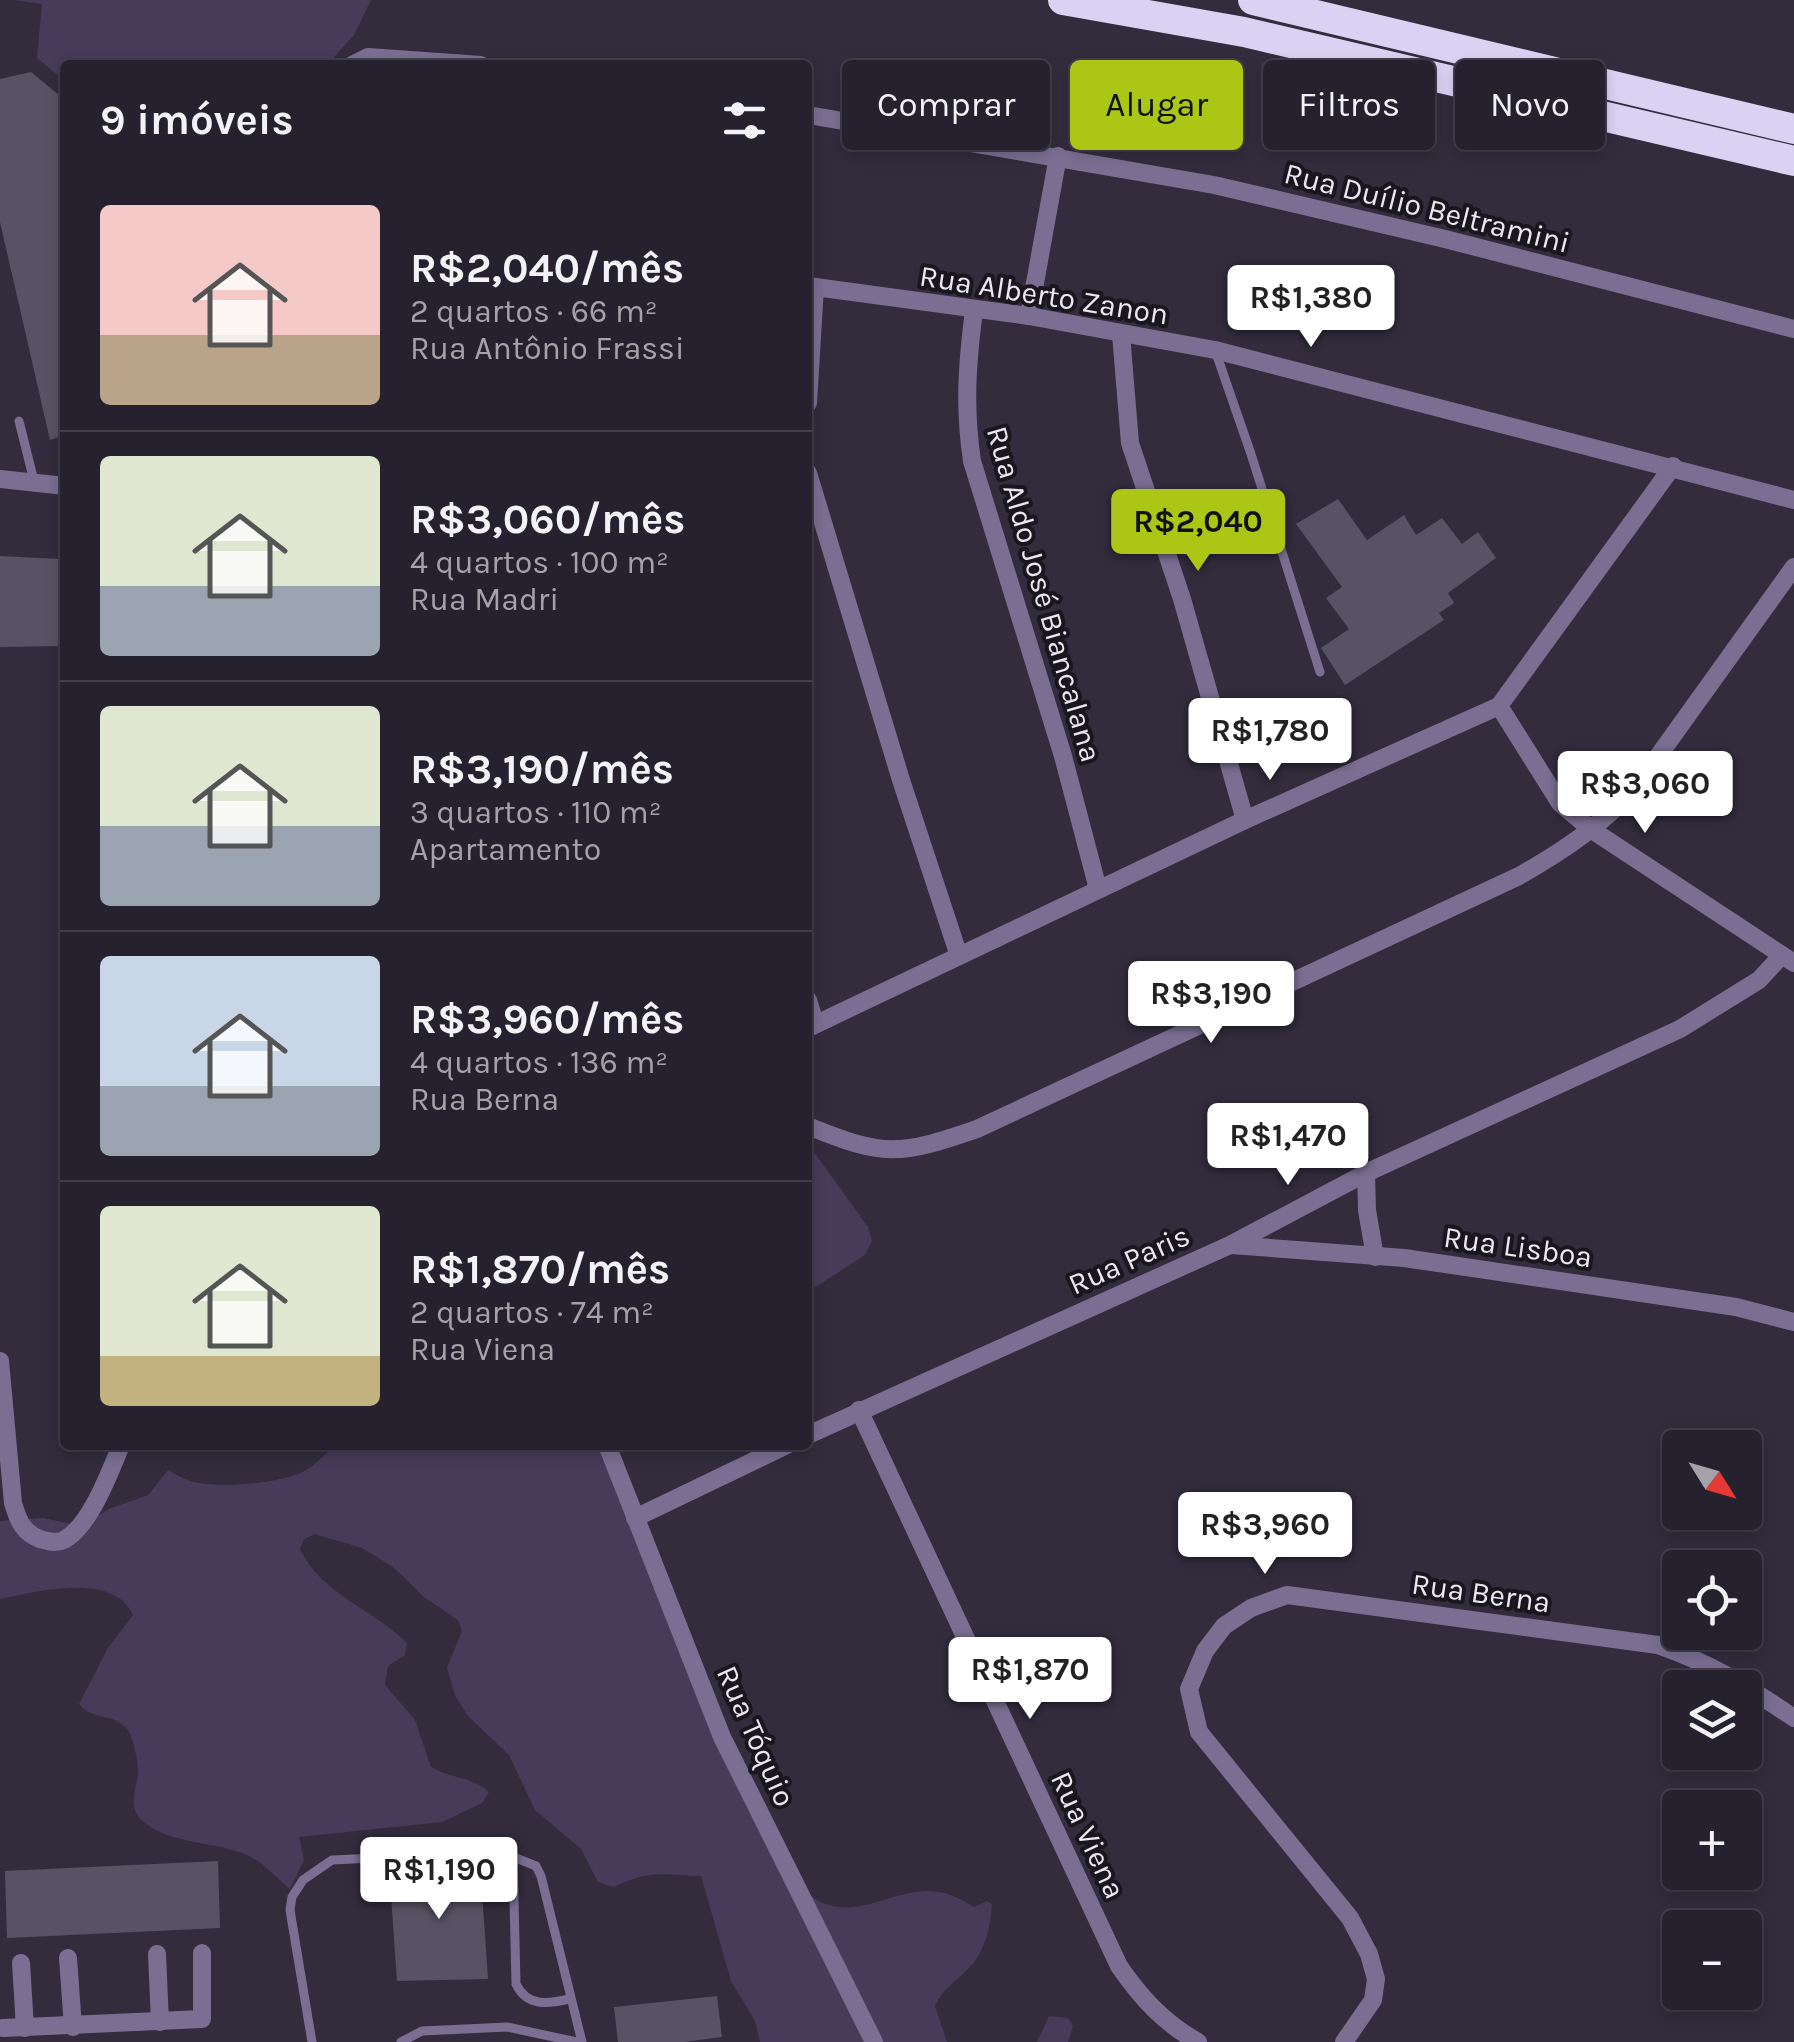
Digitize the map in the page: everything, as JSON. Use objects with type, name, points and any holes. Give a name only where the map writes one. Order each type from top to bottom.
[{"type":"highway","points":[[1064,0],[1244,32],[1794,161]]},
{"type":"highway","points":[[1253,0],[1794,129]]},
{"type":"street","points":[[362,60],[410,60]]},
{"type":"street","name":"Rua Duílio Beltramini","points":[[812,115],[1214,185],[1794,329]]},
{"type":"street","points":[[1028,316],[1058,156]]},
{"type":"street","name":"Rua Alberto Zanon","points":[[812,286],[1028,316],[1215,350],[1794,500]]},
{"type":"street","name":"Rua Aldo José Biancalana","points":[[974,310],[965,413],[972,462],[1063,756],[1098,890]]},
{"type":"street","points":[[1121,334],[1130,443],[1182,599],[1246,820]]},
{"type":"street","points":[[812,1026],[1246,820],[1499,706],[1674,466]]},
{"type":"street","points":[[0,479],[60,486]]},
{"type":"street","points":[[812,486],[895,762],[960,956]]},
{"type":"street","points":[[812,1128],[858,1146],[888,1150],[924,1148],[977,1129],[1519,876],[1566,850],[1636,787],[1794,567]]},
{"type":"street","points":[[1499,706],[1560,803],[1592,830],[1788,959]]},
{"type":"street","name":"Rua Paris","points":[[812,1433],[1230,1244],[1366,1173],[1680,1029],[1788,959]]},
{"type":"street","points":[[1366,1173],[1375,1257]]},
{"type":"street","name":"Rua Lisboa","points":[[1230,1244],[1404,1258],[1736,1307],[1794,1322]]},
{"type":"street","points":[[0,1361],[12,1504],[19,1524],[32,1536],[51,1542],[64,1540],[86,1517],[119,1450]]},
{"type":"street","name":"Rua Viena","points":[[859,1410],[1119,1966],[1162,2018],[1198,2042]]},
{"type":"street","name":"Rua Tóquio","points":[[609,1450],[722,1738],[874,2042]]},
{"type":"street","points":[[635,1518],[776,1450]]},
{"type":"street","name":"Rua Berna","points":[[1344,2042],[1373,2000],[1376,1979],[1370,1954],[1350,1918],[1199,1732],[1189,1689],[1205,1651],[1224,1626],[1250,1608],[1287,1595],[1658,1645],[1732,1676],[1794,1718]]},
{"type":"street","points":[[3,2028],[73,2027],[116,2033],[160,2022],[202,2019],[202,1953]]},
{"type":"street","points":[[157,1954],[160,2022]]},
{"type":"street","points":[[68,1958],[73,2027]]},
{"type":"street","points":[[21,1963],[26,2028]]},
{"type":"lane","points":[[1215,350],[1320,672]]},
{"type":"lane","points":[[18,420],[35,483]]},
{"type":"lane","points":[[312,2042],[290,1910],[292,1897],[304,1880],[332,1860],[501,1852],[536,1866],[580,2042],[507,2027],[422,2031],[401,2042]]},
{"type":"lane","points":[[513,1856],[516,1984],[522,1995],[539,2003],[570,1999]]},
{"type":"shaded area","points":[[13,0],[371,0],[354,35],[332,60],[60,60],[60,77],[37,58],[42,4]]},
{"type":"shaded area","points":[[812,1150],[868,1227],[872,1241],[865,1255],[812,1289]]},
{"type":"shaded area","points":[[331,1450],[608,1450],[725,1742],[747,1790],[801,1885],[814,1898],[841,1907],[924,1891],[950,1895],[974,1907],[987,1901],[992,1904],[980,1952],[935,2006],[947,2042],[760,2042],[755,2021],[731,1981],[701,1876],[648,1875],[613,1887],[598,1882],[581,1849],[535,1810],[509,1755],[468,1716],[455,1695],[447,1668],[462,1631],[458,1620],[424,1597],[393,1567],[362,1548],[315,1534],[304,1539],[300,1549],[309,1565],[334,1590],[407,1643],[405,1655],[388,1666],[385,1685],[415,1720],[431,1767],[489,1792],[482,1803],[442,1822],[299,1837],[304,1860],[290,1889],[247,1855],[167,1835],[144,1822],[134,1805],[138,1768],[130,1734],[120,1722],[91,1713],[79,1704],[108,1648],[133,1615],[123,1601],[92,1589],[53,1589],[0,1599],[0,1521],[43,1518],[81,1526],[109,1509],[148,1495],[168,1470],[187,1480],[233,1485],[284,1478],[308,1469]]},
{"type":"shaded area","points":[[1049,2016],[1068,2018],[1073,2026],[1068,2042],[1037,2042]]},
{"type":"building","points":[[31,72],[60,96],[60,437],[50,440],[0,222],[0,79]]},
{"type":"building","points":[[1338,499],[1367,540],[1404,515],[1416,535],[1442,518],[1462,544],[1478,532],[1496,558],[1448,593],[1454,603],[1439,613],[1444,620],[1345,685],[1321,648],[1349,629],[1326,598],[1342,587],[1296,524]]},
{"type":"building","points":[[0,556],[59,559],[60,646],[0,647]]},
{"type":"building","points":[[218,1861],[220,1928],[7,1938],[5,1871]]},
{"type":"building","points":[[480,1863],[488,1979],[397,1981],[389,1867]]},
{"type":"building","points":[[717,1996],[722,2037],[684,2042],[618,2042],[614,2007]]}]
